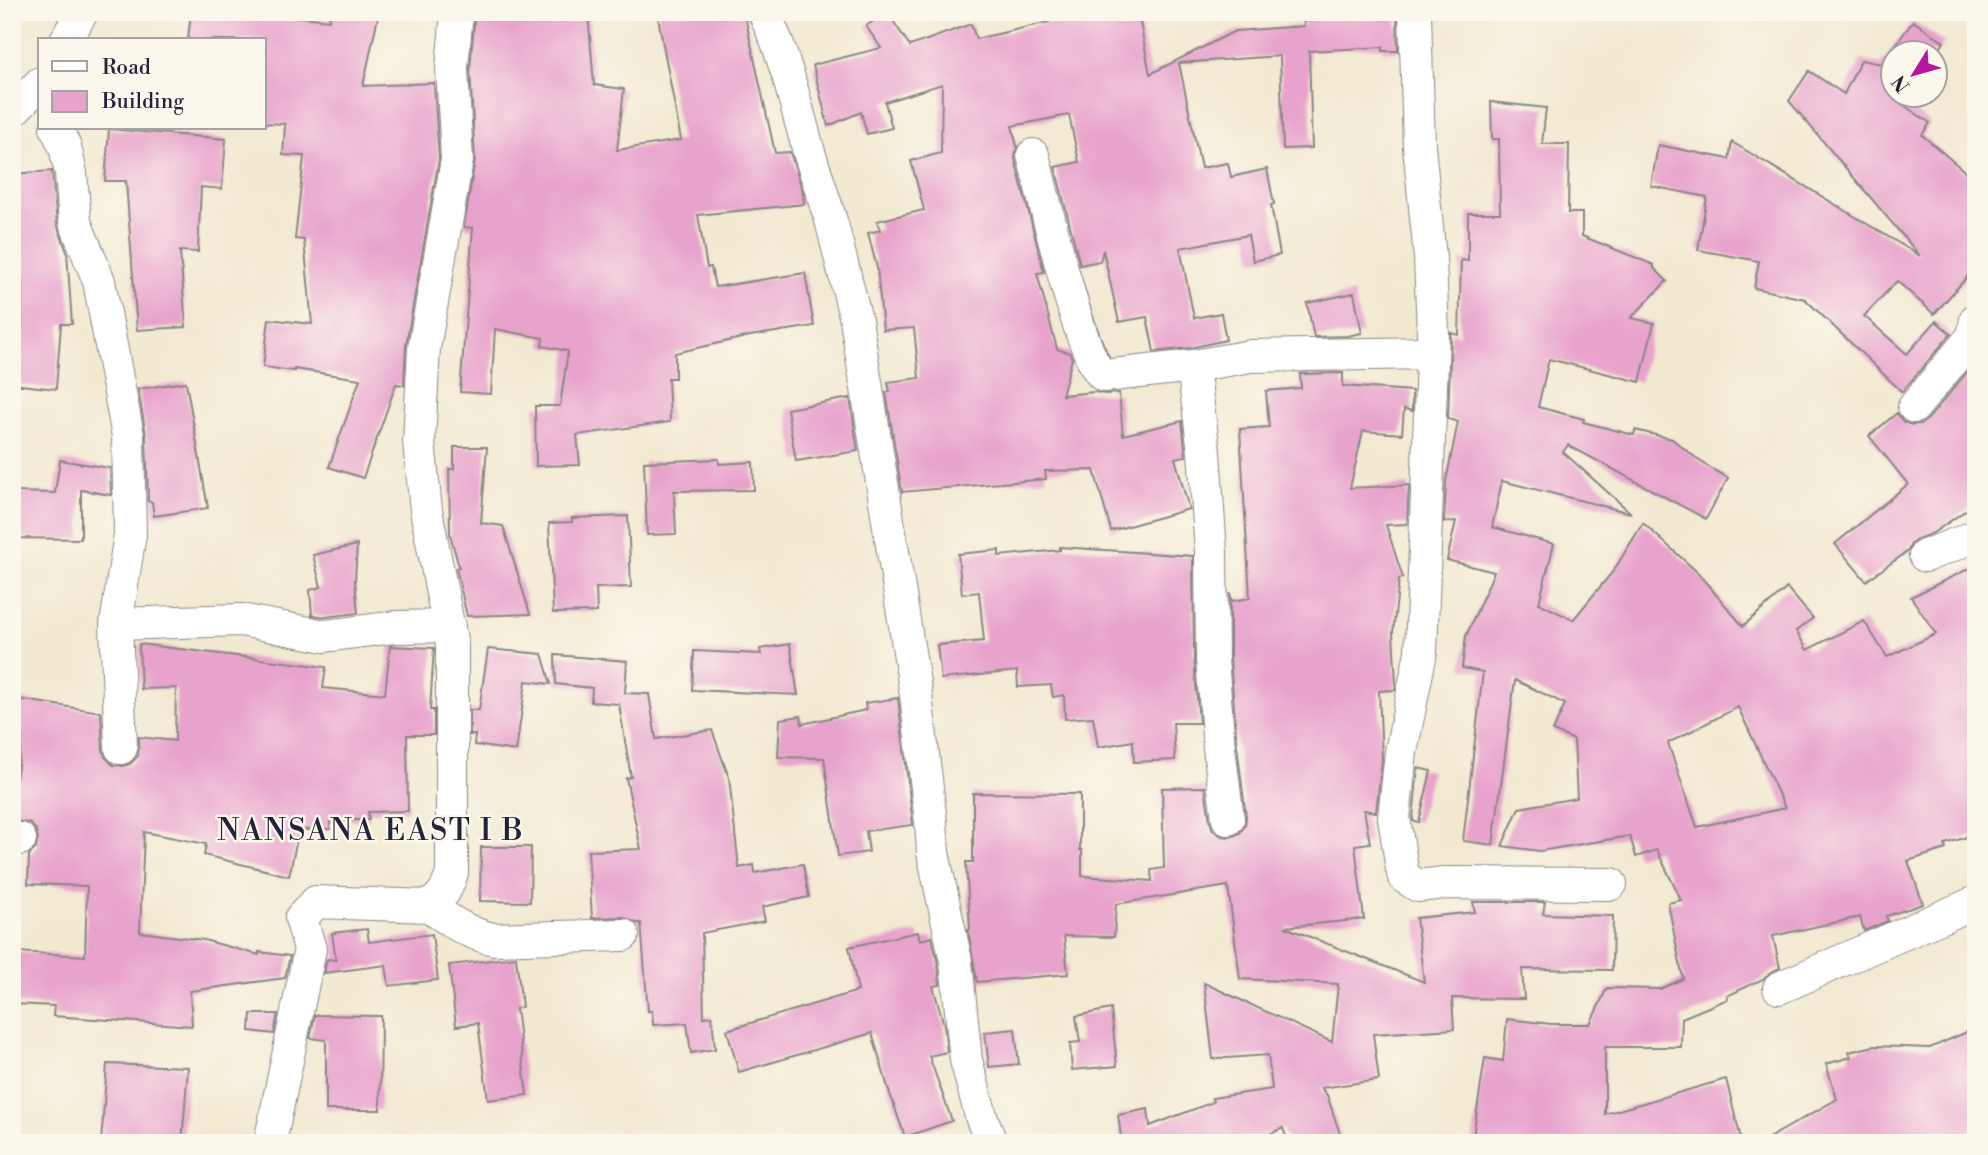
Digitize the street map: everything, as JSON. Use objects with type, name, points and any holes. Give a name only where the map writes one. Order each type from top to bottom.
[{"type":"street","points":[[67,38],[82,12]]},
{"type":"street","points":[[429,906],[441,898],[452,873],[452,645],[422,476],[420,408],[424,348],[457,160],[452,68],[457,12]]},
{"type":"street","points":[[764,12],[788,75],[832,224],[856,320],[916,695],[933,853],[956,961],[966,1060],[991,1143]]},
{"type":"street","points":[[1415,12],[1419,146],[1430,258],[1432,353],[1421,652],[1401,752],[1394,818],[1404,877],[1418,886],[1444,883],[1611,884]]},
{"type":"street","points":[[12,112],[38,85]]},
{"type":"street","points":[[57,130],[65,147],[71,173],[75,222],[99,281],[128,436],[130,534],[116,624],[121,748]]},
{"type":"street","points":[[1033,155],[1052,234],[1095,368],[1104,376],[1251,356],[1432,353]]},
{"type":"street","points":[[1914,407],[1973,336],[1976,319]]},
{"type":"street","points":[[1193,366],[1204,452],[1210,552],[1212,659],[1228,819]]},
{"type":"street","points":[[1925,555],[1976,536]]},
{"type":"street","points":[[116,624],[241,620],[325,636],[395,627],[449,626]]},
{"type":"street","points":[[270,1143],[310,949],[301,918],[316,902],[429,906],[475,936],[494,939],[623,935]]},
{"type":"street","points":[[1779,988],[1976,902]]},
{"type":"building","points":[[191,12],[258,12],[329,20],[331,12],[379,12],[363,86],[434,83],[439,159],[406,345],[404,385],[396,384],[363,478],[329,467],[360,379],[263,367],[269,319],[312,324],[304,240],[295,239],[304,156],[283,155],[285,124],[266,123],[266,38],[188,38]]},
{"type":"building","points":[[475,12],[588,12],[594,85],[624,89],[617,150],[681,140],[657,12],[744,12],[775,153],[790,152],[803,192],[804,204],[698,215],[707,268],[711,267],[715,287],[805,273],[814,326],[750,336],[675,353],[675,378],[668,378],[670,422],[577,435],[580,465],[536,466],[535,406],[560,406],[568,351],[542,346],[543,338],[495,329],[491,394],[460,392],[473,228],[464,227],[475,159],[470,68]]},
{"type":"building","points":[[887,12],[910,46],[971,24],[976,39],[1049,22],[1047,12],[1138,12],[1150,74],[1235,31],[1304,26],[1303,14],[1397,12],[1398,51],[1383,51],[1383,47],[1309,51],[1312,148],[1283,149],[1280,56],[1179,63],[1201,168],[1228,163],[1231,177],[1267,169],[1274,204],[1271,205],[1280,255],[1253,261],[1248,235],[1180,248],[1194,318],[1221,313],[1226,340],[1154,352],[1147,317],[1119,322],[1103,250],[1100,261],[1080,265],[1055,167],[1079,162],[1069,115],[1012,126],[1017,146],[1015,159],[1044,272],[1037,273],[1057,349],[1070,353],[1072,359],[1062,395],[1119,393],[1123,435],[1182,421],[1186,456],[1175,458],[1189,509],[1111,531],[1094,470],[1045,471],[1046,479],[902,492],[886,392],[890,392],[888,382],[919,378],[914,328],[883,330],[877,268],[868,233],[880,230],[877,221],[924,210],[911,161],[941,153],[942,84],[885,102],[892,128],[867,134],[861,112],[828,126],[813,65],[881,48],[866,26]]},
{"type":"building","points":[[1913,21],[1938,38],[1900,38]]},
{"type":"building","points":[[1861,60],[1880,64],[1880,108],[1908,108],[1930,123],[1922,135],[1976,181],[1976,267],[1934,314],[1897,281],[1864,316],[1907,354],[1936,321],[1951,334],[1902,392],[1805,299],[1754,288],[1759,261],[1698,250],[1707,197],[1651,186],[1658,145],[1729,159],[1732,142],[1920,256],[1789,101],[1809,71],[1844,94]]},
{"type":"building","points":[[1491,102],[1546,108],[1542,144],[1569,144],[1568,213],[1582,213],[1582,236],[1654,265],[1667,281],[1631,318],[1654,323],[1640,382],[1549,359],[1538,407],[1634,435],[1635,430],[1672,439],[1705,465],[1728,478],[1706,519],[1568,445],[1563,452],[1631,513],[1502,481],[1492,527],[1554,544],[1539,603],[1573,620],[1614,570],[1643,523],[1696,571],[1743,626],[1787,588],[1813,618],[1796,631],[1807,650],[1864,621],[1887,657],[1936,634],[1911,597],[1976,565],[1976,834],[1945,844],[1946,849],[1908,861],[1923,904],[1886,916],[1888,921],[1864,931],[1860,917],[1773,936],[1780,968],[1727,996],[1728,999],[1682,1018],[1681,1047],[1605,1047],[1605,1114],[1726,1079],[1742,1143],[1472,1143],[1485,1058],[1503,1061],[1507,1019],[1551,1024],[1590,1024],[1607,988],[1660,989],[1683,979],[1668,903],[1681,900],[1657,850],[1636,857],[1630,836],[1540,851],[1502,846],[1519,808],[1577,798],[1574,740],[1553,731],[1565,704],[1515,680],[1493,845],[1463,841],[1483,672],[1462,668],[1466,636],[1494,572],[1447,560],[1456,521],[1444,522],[1446,481],[1458,422],[1448,419],[1451,333],[1459,335],[1461,260],[1468,261],[1468,213],[1500,213],[1499,139],[1492,139]],"holes":[[[1738,707],[1785,808],[1697,827],[1668,743]]]},
{"type":"building","points":[[109,130],[226,139],[222,189],[201,187],[198,252],[180,251],[186,327],[137,330],[126,181],[105,181]]},
{"type":"building","points":[[52,171],[57,224],[67,252],[72,324],[61,324],[56,389],[12,384],[12,327],[22,328],[22,280],[12,279],[12,174]]},
{"type":"building","points":[[1354,293],[1362,333],[1314,337],[1307,303]]},
{"type":"building","points":[[1976,361],[1976,503],[1933,533],[1918,539],[1911,544],[1908,551],[1866,581],[1835,544],[1908,484],[1869,436],[1897,413],[1903,422],[1921,424]]},
{"type":"building","points":[[1343,373],[1343,386],[1412,391],[1412,411],[1404,409],[1402,434],[1363,431],[1350,488],[1409,485],[1407,524],[1386,525],[1403,578],[1399,579],[1393,633],[1396,684],[1395,690],[1379,691],[1382,759],[1376,812],[1364,810],[1370,843],[1355,845],[1364,919],[1285,927],[1424,982],[1416,918],[1475,912],[1473,902],[1545,902],[1543,914],[1613,916],[1612,970],[1522,969],[1524,999],[1452,998],[1454,1029],[1373,1034],[1379,1080],[1321,1088],[1327,1095],[1343,1143],[1288,1143],[1283,1128],[1270,1134],[1214,1143],[1112,1143],[1121,1137],[1118,1115],[1148,1109],[1150,1126],[1213,1102],[1212,1098],[1272,1089],[1268,1055],[1213,1059],[1204,983],[1332,1042],[1338,984],[1240,979],[1228,886],[1116,904],[1114,937],[1064,936],[1068,974],[977,982],[968,930],[966,862],[973,862],[973,793],[1080,794],[1082,876],[1152,881],[1151,870],[1164,868],[1162,788],[1205,787],[1213,830],[1222,836],[1231,837],[1240,833],[1246,817],[1230,658],[1230,593],[1232,601],[1250,598],[1240,429],[1269,427],[1266,391],[1301,388],[1300,374]]},
{"type":"building","points":[[186,382],[208,508],[154,516],[152,502],[148,501],[146,435],[138,389]]},
{"type":"building","points":[[850,398],[858,451],[796,461],[787,409]]},
{"type":"building","points":[[454,447],[487,447],[481,523],[503,526],[530,614],[467,616],[456,568],[459,567],[450,534],[449,469],[454,469]]},
{"type":"building","points":[[719,459],[719,464],[753,462],[754,490],[674,491],[676,534],[647,535],[644,462]]},
{"type":"building","points":[[60,460],[110,468],[111,495],[81,490],[81,539],[12,538],[12,492],[55,493]]},
{"type":"building","points":[[628,516],[631,587],[596,588],[597,612],[553,613],[549,523],[572,522],[572,518]]},
{"type":"building","points":[[357,545],[355,581],[358,613],[326,617],[312,615],[310,590],[321,587],[313,555]]},
{"type":"building","points":[[1060,547],[1193,556],[1194,659],[1199,723],[1173,723],[1175,760],[1134,762],[1133,741],[1098,747],[1093,717],[1065,719],[1064,695],[1053,697],[1051,685],[1018,687],[1017,671],[941,679],[937,645],[984,641],[979,592],[962,594],[958,554],[999,550],[999,556],[1060,550]]},
{"type":"building","points":[[139,644],[326,667],[323,688],[385,694],[390,646],[434,648],[430,710],[434,710],[434,735],[407,735],[408,811],[368,812],[369,820],[330,820],[330,829],[299,830],[289,876],[204,855],[206,844],[144,832],[140,932],[204,940],[259,955],[259,952],[290,956],[285,978],[190,991],[192,1026],[53,1016],[54,1006],[15,1004],[17,952],[85,956],[87,886],[28,884],[29,855],[36,848],[38,838],[30,823],[12,821],[22,739],[12,738],[12,698],[101,712],[105,757],[113,765],[130,764],[138,756],[139,737],[175,741],[176,688],[141,689]]},
{"type":"building","points":[[790,644],[798,695],[692,690],[694,651],[761,654],[760,649]]},
{"type":"building","points":[[488,649],[542,654],[551,684],[526,681],[516,751],[474,745],[475,735],[470,735],[470,710],[479,710]]},
{"type":"building","points":[[555,655],[627,661],[625,693],[649,694],[656,739],[712,730],[729,778],[739,868],[754,865],[755,873],[803,864],[809,897],[762,907],[765,921],[702,933],[704,1017],[712,1016],[715,1049],[691,1053],[687,1023],[653,1025],[652,1011],[648,1011],[641,923],[623,917],[592,918],[588,851],[641,849],[626,778],[631,777],[619,704],[591,702],[592,688],[556,684]]},
{"type":"building","points":[[898,698],[913,825],[866,831],[869,852],[838,856],[824,758],[778,757],[780,719],[801,716],[802,724],[866,710],[865,703]]},
{"type":"building","points":[[1418,768],[1431,771],[1419,822],[1413,821]]},
{"type":"building","points":[[481,847],[531,847],[530,902],[480,901]]},
{"type":"building","points":[[367,929],[369,942],[432,934],[438,980],[389,986],[386,965],[324,973],[327,959],[336,960],[332,933]]},
{"type":"building","points":[[918,932],[920,940],[932,937],[938,964],[940,985],[933,986],[944,1025],[947,1052],[929,1056],[952,1121],[905,1137],[872,1033],[739,1072],[727,1030],[858,991],[849,947]]},
{"type":"building","points":[[516,957],[522,1007],[516,1008],[527,1095],[488,1100],[478,1023],[456,1026],[449,965]]},
{"type":"building","points":[[1111,1009],[1117,1066],[1072,1070],[1070,1043],[1080,1042],[1076,1016]]},
{"type":"building","points":[[251,1014],[278,1014],[274,1034],[250,1031]]},
{"type":"building","points":[[315,1015],[381,1016],[380,1110],[326,1110],[326,1040],[310,1038]]},
{"type":"building","points":[[1976,1028],[1976,1143],[1760,1143],[1837,1099],[1826,1064],[1851,1057],[1849,1052],[1874,1046],[1930,1048]]},
{"type":"building","points":[[1015,1029],[1019,1064],[989,1067],[985,1032]]},
{"type":"building","points":[[107,1064],[188,1067],[182,1143],[101,1143]]},
{"type":"district","name":"NANSANA EAST I B","points":[[371,830]]}]
